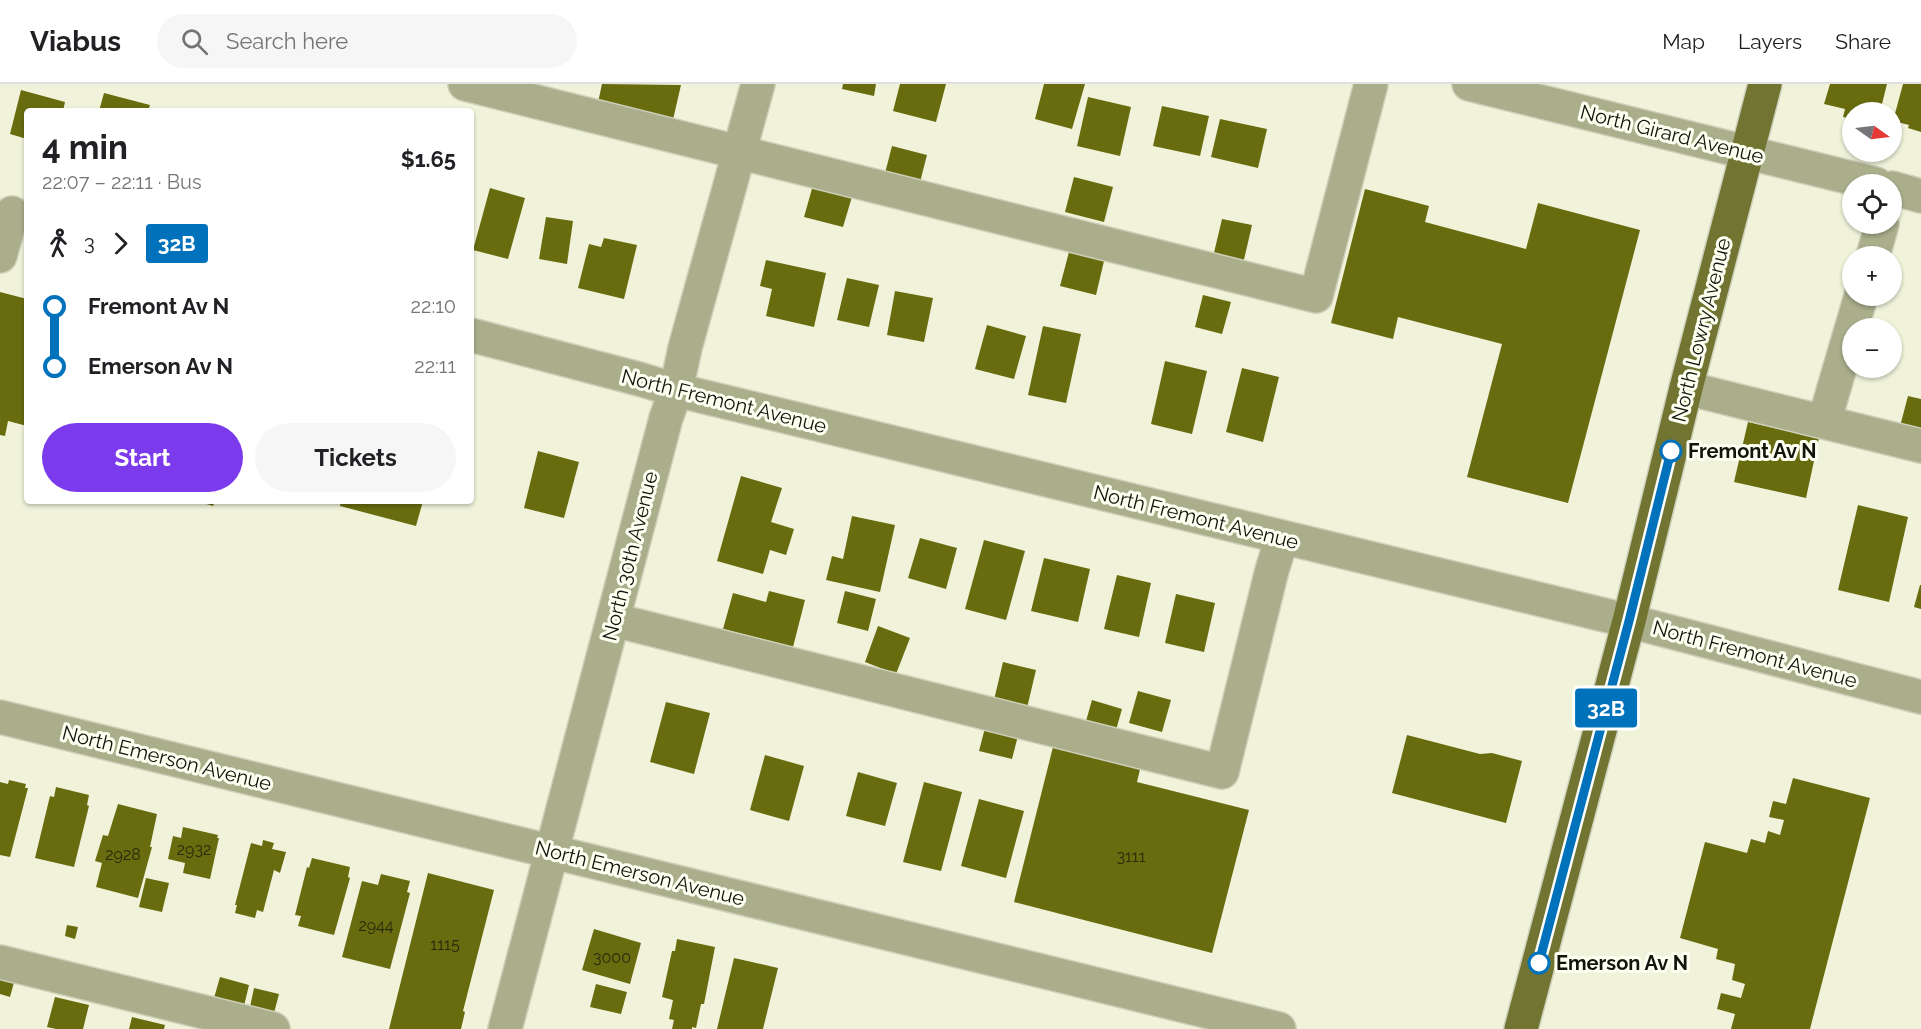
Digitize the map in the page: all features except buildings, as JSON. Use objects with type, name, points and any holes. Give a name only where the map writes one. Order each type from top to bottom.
[{"type":"main road","name":"North Lowry Avenue","points":[[1521,1029],[1629,621],[1686,388],[1765,84]]},
{"type":"street","points":[[465,84],[1316,296],[1371,84]]},
{"type":"street","name":"North 30th Avenue","points":[[505,1029],[666,418],[676,390],[685,348],[758,84]]},
{"type":"street","name":"North Girard Avenue","points":[[1469,84],[1842,176]]},
{"type":"street","points":[[1902,191],[1921,196]]},
{"type":"street","points":[[0,255],[13,214]]},
{"type":"street","points":[[1824,422],[1858,306]]},
{"type":"street","name":"North Fremont Avenue","points":[[474,335],[676,390],[1629,621],[1921,697]]},
{"type":"street","points":[[1686,388],[1921,446]]},
{"type":"street","points":[[614,620],[1222,772],[1282,538]]},
{"type":"street","name":"North Emerson Avenue","points":[[0,717],[1279,1029]]},
{"type":"street","points":[[0,962],[273,1029]]},
{"type":"bus line","name":"32B","points":[[1539,963],[1671,451]]},
{"type":"place","name":"Fremont Av N","points":[[1671,451]]},
{"type":"place","name":"Emerson Av N","points":[[1539,963]]}]
